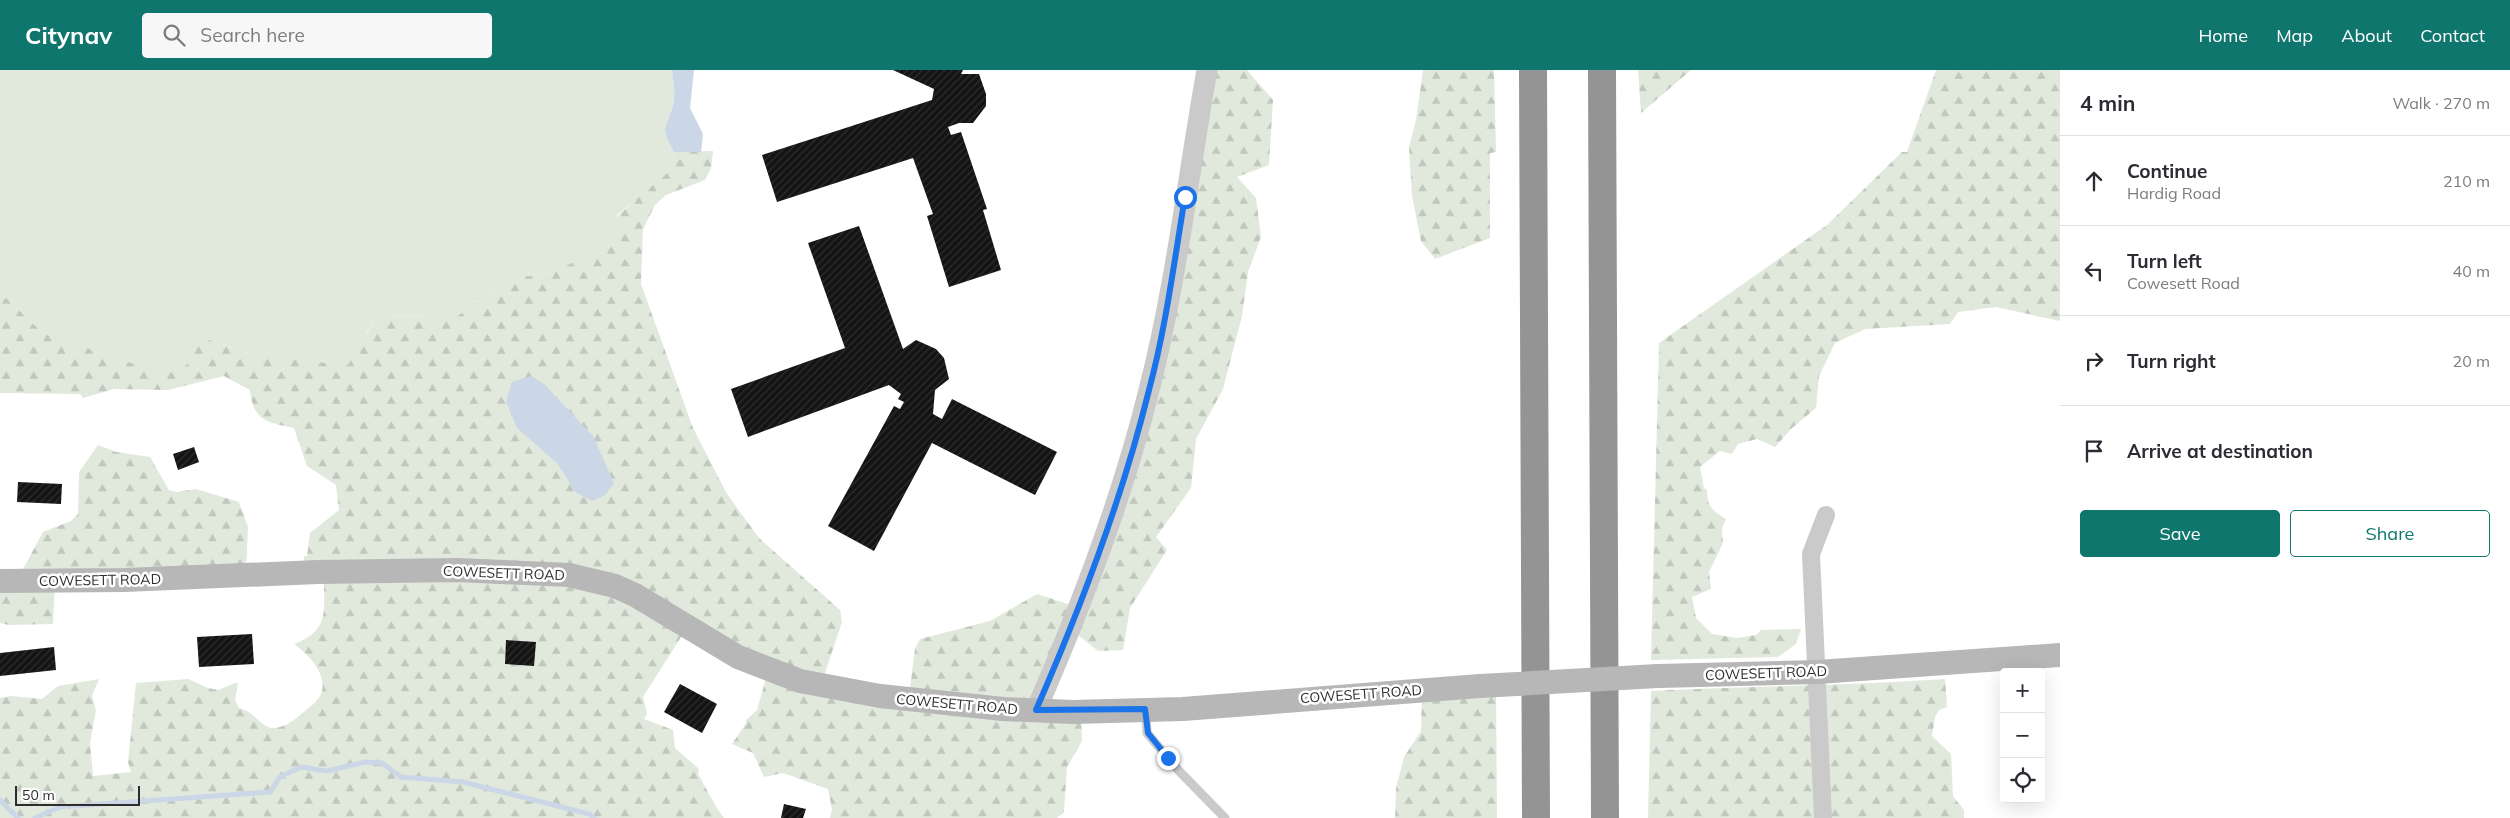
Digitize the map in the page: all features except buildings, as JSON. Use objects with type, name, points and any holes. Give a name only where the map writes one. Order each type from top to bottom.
[{"type":"highway","points":[[1533,70],[1536,818]]},
{"type":"highway","points":[[1602,70],[1605,818]]},
{"type":"main road","name":"COWESETT ROAD","points":[[0,581],[124,580],[318,572],[457,570],[569,575],[622,589],[658,607],[738,658],[800,681],[880,696],[1036,710],[1183,709],[1480,686],[1658,676],[1818,672],[2060,655]]},
{"type":"street","points":[[1036,710],[1095,563],[1149,391],[1170,288],[1206,70]]},
{"type":"street","points":[[1823,818],[1812,554],[1826,515]]},
{"type":"lane","points":[[1145,709],[1148,733],[1180,772],[1226,818]]},
{"type":"green space","points":[[0,70],[672,70],[674,101],[665,132],[674,152],[670,171],[617,215],[615,231],[590,252],[558,271],[515,278],[457,316],[376,317],[348,365],[260,357],[193,334],[191,361],[176,373],[148,369],[43,333],[0,292]]},
{"type":"green space","points":[[1208,70],[1247,70],[1273,100],[1269,165],[1237,177],[1256,198],[1261,237],[1248,272],[1242,316],[1223,389],[1196,439],[1191,488],[1156,537],[1167,550],[1130,608],[1123,650],[1098,651],[1069,628],[1041,696],[1081,710],[1082,741],[1067,767],[1064,812],[1057,818],[830,818],[832,809],[828,789],[783,773],[764,777],[753,753],[732,744],[747,722],[745,721],[757,710],[768,671],[688,626],[643,697],[647,714],[644,719],[673,730],[675,748],[699,769],[698,774],[724,818],[0,818],[0,698],[11,696],[42,699],[58,686],[99,679],[92,696],[96,710],[90,743],[93,776],[131,772],[128,762],[136,683],[188,679],[208,688],[218,690],[238,682],[235,700],[239,708],[271,728],[290,723],[312,705],[319,698],[322,691],[323,684],[319,670],[310,658],[294,644],[315,632],[320,624],[324,607],[324,573],[304,570],[304,556],[307,556],[310,533],[339,510],[336,485],[307,466],[294,428],[269,422],[263,418],[254,408],[250,390],[224,376],[168,390],[114,389],[83,398],[80,394],[0,393],[0,292],[43,333],[193,334],[260,357],[366,335],[376,317],[457,316],[515,278],[558,271],[649,187],[670,171],[674,152],[713,151],[711,168],[705,180],[666,195],[655,205],[643,229],[641,284],[693,428],[727,494],[759,538],[840,610],[842,622],[822,682],[909,696],[915,649],[920,639],[990,621],[1037,594],[1074,606],[1124,476]],"holes":[[[557,463],[605,495],[594,499],[575,492]]]},
{"type":"green space","points":[[1423,70],[1494,70],[1496,152],[1490,153],[1490,238],[1435,259],[1421,241],[1412,196],[1409,147],[1416,120]]},
{"type":"green space","points":[[1638,70],[1691,70],[1641,113]]},
{"type":"green space","points":[[1936,70],[2060,70],[2060,321],[1996,307],[1958,312],[1950,324],[1865,329],[1835,343],[1819,376],[1816,408],[1791,429],[1775,447],[1757,439],[1738,444],[1732,454],[1720,451],[1700,467],[1704,488],[1707,490],[1711,508],[1726,519],[1722,528],[1723,543],[1709,572],[1711,589],[1692,597],[1696,618],[1712,634],[1737,638],[1756,635],[1761,630],[1801,629],[1796,644],[1778,657],[1651,660],[1659,343],[1827,225],[1902,152],[1907,152]]},
{"type":"green space","points":[[98,445],[116,452],[150,457],[169,490],[176,492],[196,489],[239,502],[248,527],[246,573],[55,580],[53,624],[9,625],[0,623],[0,581],[17,580],[43,532],[71,521],[78,514],[79,472]]},
{"type":"green space","points":[[1945,679],[1947,707],[1939,710],[1935,717],[1932,736],[1951,754],[1953,796],[1964,810],[1964,818],[1648,818],[1651,691]]},
{"type":"green space","points":[[1496,690],[1497,818],[1395,818],[1396,788],[1404,757],[1421,731],[1422,693]]},
{"type":"water","points":[[672,70],[694,70],[690,108],[703,134],[701,152],[674,152],[665,132],[674,97]]},
{"type":"water","points":[[531,376],[544,384],[593,436],[614,483],[605,495],[593,501],[575,492],[557,463],[517,428],[506,401],[512,382]]},
{"type":"waterway","points":[[35,818],[60,807],[270,792],[280,777],[301,767],[327,771],[365,762],[382,763],[401,777],[463,782],[589,814],[594,818]]},
{"type":"waterway","points":[[0,800],[18,818]]},
{"type":"route","points":[[1168,758],[1148,733],[1145,709],[1073,712],[1036,710],[1095,563],[1124,478],[1141,420],[1157,356],[1185,197]]}]
